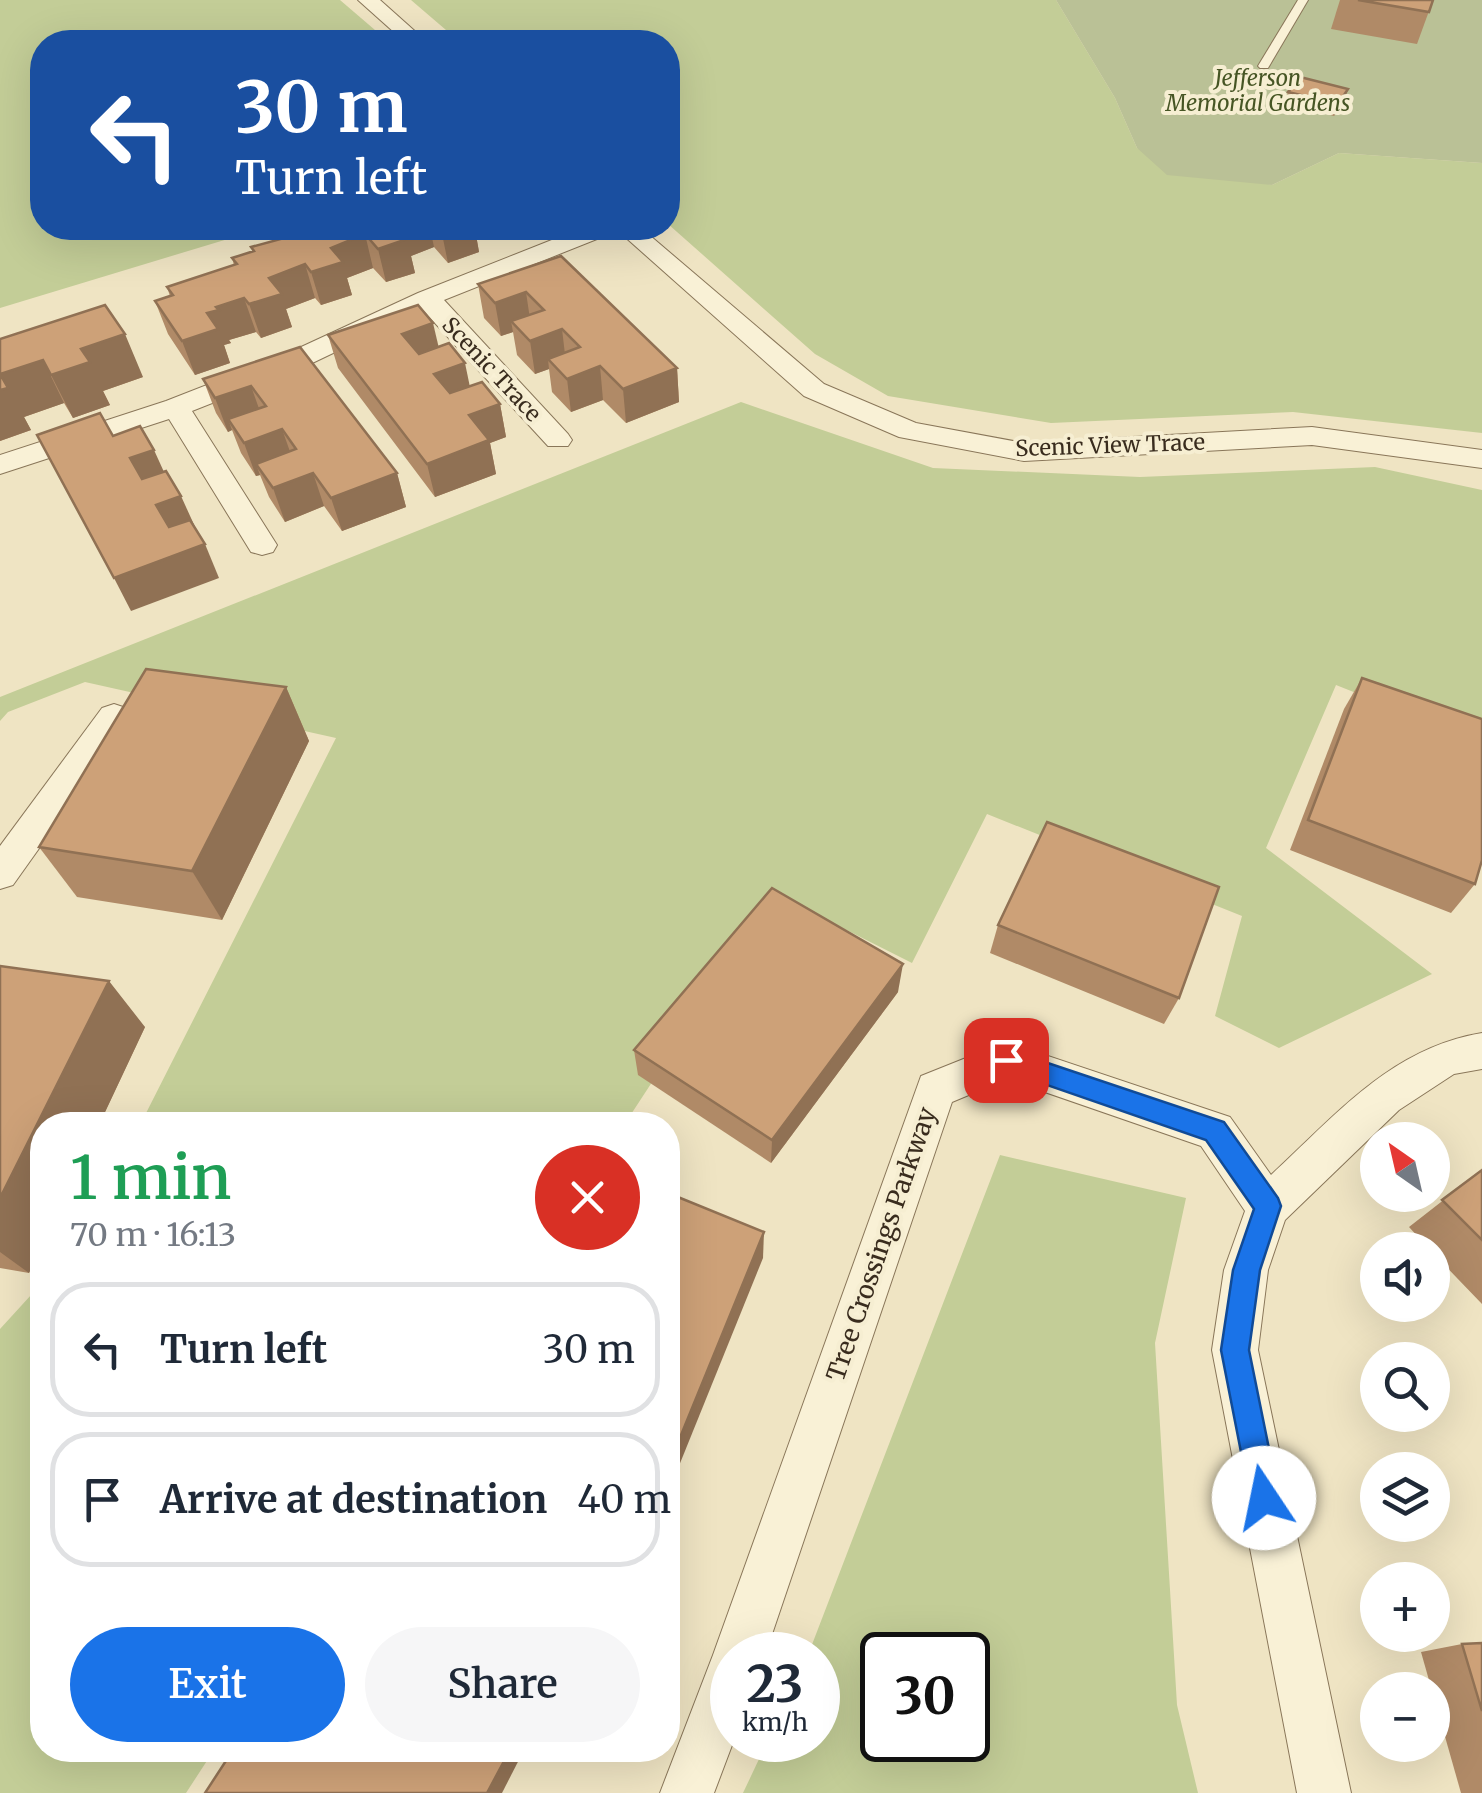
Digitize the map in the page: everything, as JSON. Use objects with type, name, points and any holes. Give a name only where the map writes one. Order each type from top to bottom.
[{"type":"street","points":[[368,0],[403,30]]},
{"type":"street","points":[[0,466],[176,407],[296,360],[427,298],[573,240]]},
{"type":"street","name":"Scenic View Trace","points":[[641,240],[814,390],[909,431],[1024,452],[1312,436],[1482,459]]},
{"type":"street","name":"Scenic Trace","points":[[427,298],[558,440]]},
{"type":"street","points":[[176,407],[262,545]]},
{"type":"street","points":[[0,874],[114,716]]},
{"type":"street","points":[[1324,1793],[1235,1350],[1246,1270],[1268,1206],[1384,1097],[1446,1057],[1482,1051]]},
{"type":"street","name":"Tree Crossings Parkway","points":[[747,1632],[936,1088],[1006,1060],[1215,1131],[1268,1206]]},
{"type":"street","points":[[686,1793],[710,1730]]},
{"type":"lane","points":[[1264,66],[1303,0]]},
{"type":"green space","points":[[0,0],[340,0],[375,30],[30,30],[30,240],[224,240],[0,308]]},
{"type":"green space","points":[[411,0],[1056,0],[1115,98],[1137,148],[1272,185],[1339,153],[1482,163],[1482,433],[1293,412],[1051,423],[888,396],[815,354],[680,235],[680,30],[446,30]]},
{"type":"green space","name":"Jefferson Memorial Gardens","points":[[1056,0],[1482,0],[1482,163],[1339,153],[1272,185],[1167,175],[1137,148],[1115,98]]},
{"type":"green space","points":[[741,402],[933,468],[1140,477],[1375,467],[1482,490],[1482,743],[1336,685],[1266,848],[1432,974],[1279,1048],[1215,1016],[1242,916],[987,814],[912,963],[775,894],[632,1112],[147,1112],[336,738],[85,682],[8,712],[0,721],[0,697]]},
{"type":"green space","points":[[1000,1155],[1186,1198],[1155,1343],[1177,1705],[1198,1793],[743,1793],[758,1762],[840,1762],[840,1632],[817,1632]]},
{"type":"green space","points":[[30,1296],[30,1762],[206,1762],[186,1793],[0,1793],[0,1329]]},
{"type":"building","points":[[1358,0],[1433,0],[1429,12]]},
{"type":"building","points":[[1300,77],[1348,89],[1338,104],[1288,92]]},
{"type":"building","points":[[277,240],[350,240],[331,248],[343,262],[311,272],[305,264],[269,278],[282,294],[249,304],[244,298],[216,307],[219,310],[207,313],[218,329],[182,341],[155,301],[173,295],[167,287],[237,264],[232,258],[254,251],[251,247]]},
{"type":"building","points":[[370,240],[404,240],[378,249]]},
{"type":"building","points":[[561,256],[677,368],[623,389],[600,366],[567,379],[548,359],[580,347],[562,329],[530,341],[511,321],[544,310],[526,292],[495,303],[478,284]]},
{"type":"building","points":[[105,305],[125,334],[81,349],[90,362],[51,375],[43,360],[0,374],[0,339]]},
{"type":"building","points":[[418,305],[433,323],[402,334],[419,354],[449,343],[465,363],[434,374],[450,393],[482,382],[500,404],[469,415],[489,440],[427,464],[328,335]]},
{"type":"building","points":[[300,347],[397,473],[331,498],[313,473],[273,488],[256,464],[296,449],[282,429],[244,443],[228,419],[266,406],[251,386],[215,398],[203,379]]},
{"type":"building","points":[[0,374],[8,388],[0,390]]},
{"type":"building","points":[[100,413],[113,436],[140,426],[154,450],[130,458],[142,479],[166,471],[181,496],[156,505],[169,527],[190,520],[205,544],[114,578],[37,435]]},
{"type":"building","points":[[146,669],[286,687],[192,871],[39,847]]},
{"type":"building","points":[[1362,678],[1482,719],[1482,860],[1475,884],[1308,820]]},
{"type":"building","points":[[1047,822],[1219,887],[1179,998],[998,925]]},
{"type":"building","points":[[772,888],[903,964],[772,1140],[634,1050]]},
{"type":"building","points":[[0,966],[109,981],[43,1112],[30,1112],[30,1138],[0,1198]]},
{"type":"building","points":[[1482,1170],[1482,1240],[1450,1208],[1450,1194]]},
{"type":"building","points":[[680,1198],[764,1232],[680,1438]]},
{"type":"building","points":[[1482,1643],[1482,1711],[1462,1644]]},
{"type":"building","points":[[225,1762],[504,1762],[487,1793],[205,1793]]},
{"type":"route","points":[[1006,1060],[1215,1131],[1268,1206],[1246,1270],[1235,1350],[1264,1498]]}]
